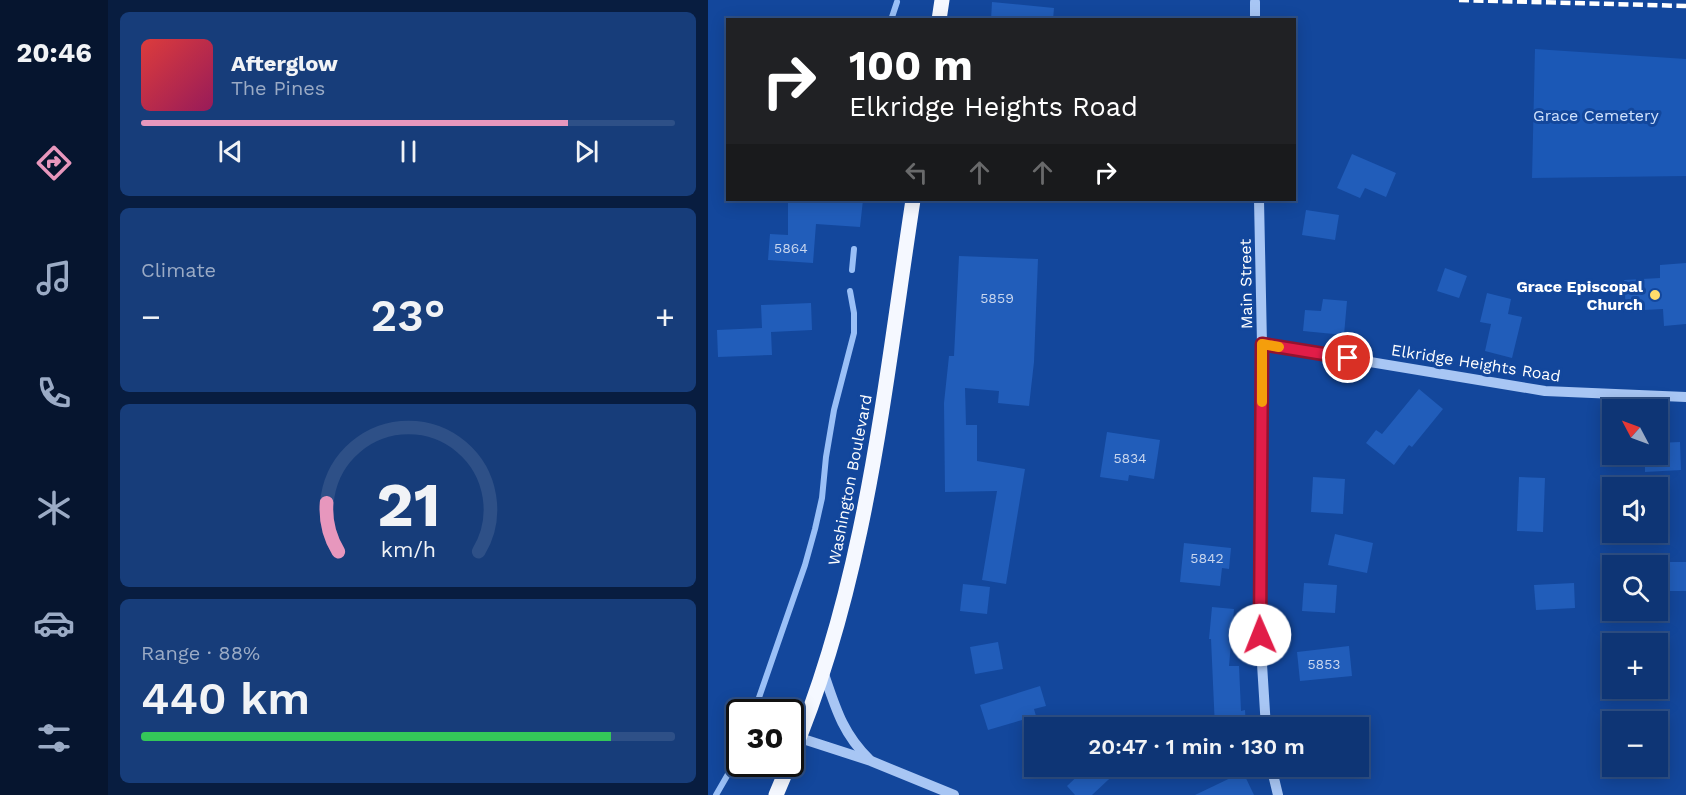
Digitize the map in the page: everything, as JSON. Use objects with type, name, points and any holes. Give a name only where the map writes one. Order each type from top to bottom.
[{"type":"main road","points":[[939,18],[942,0]]},
{"type":"main road","name":"Washington Boulevard","points":[[804,726],[849,582],[868,496],[913,201]]},
{"type":"main road","name":"Washington Boulevard","points":[[776,795],[784,777]]},
{"type":"street","points":[[1255,2],[1255,18]]},
{"type":"street","name":"Main Street","points":[[1259,201],[1262,344],[1259,616],[1265,717]]},
{"type":"street","name":"Elkridge Heights Road","points":[[1262,344],[1545,391],[1686,397]]},
{"type":"street","points":[[823,671],[841,723],[854,744],[871,761]]},
{"type":"street","points":[[804,739],[871,761],[954,795]]},
{"type":"street","points":[[1274,777],[1278,795]]},
{"type":"green space","name":"Grace Cemetery","points":[[1535,49],[1686,59],[1686,176],[1532,178]]},
{"type":"building","points":[[992,2],[1054,8],[1053,18],[991,18]]},
{"type":"building","points":[[1352,154],[1396,173],[1386,197],[1365,188],[1360,198],[1337,188]]},
{"type":"building","points":[[788,201],[863,201],[860,227],[816,224],[813,263],[768,260],[770,234],[788,235]]},
{"type":"building","points":[[1306,210],[1339,215],[1335,240],[1302,235]]},
{"type":"building","points":[[959,256],[1038,259],[1034,362],[1029,406],[998,403],[999,391],[965,388],[966,425],[977,425],[977,461],[1025,469],[1006,584],[982,580],[997,491],[945,492],[944,403],[949,356],[954,356]]},
{"type":"building","name":"Grace Episcopal Church","points":[[1686,263],[1686,324],[1664,326],[1663,309],[1626,311],[1624,280],[1660,278],[1660,265]]},
{"type":"building","points":[[1445,268],[1467,276],[1459,298],[1437,291]]},
{"type":"building","points":[[1487,293],[1511,299],[1508,314],[1522,317],[1512,358],[1485,351],[1491,324],[1480,322]]},
{"type":"building","points":[[1323,299],[1347,301],[1344,335],[1303,331],[1305,310],[1321,311]]},
{"type":"building","points":[[811,303],[812,330],[771,332],[772,355],[718,357],[717,330],[762,328],[761,305]]},
{"type":"building","points":[[1419,389],[1443,409],[1412,447],[1409,445],[1394,465],[1366,443],[1376,430],[1382,434]]},
{"type":"building","points":[[1107,432],[1160,440],[1154,479],[1129,475],[1128,481],[1100,477]]},
{"type":"building","points":[[1680,442],[1681,470],[1645,472],[1645,465],[1668,465],[1668,443]]},
{"type":"building","points":[[1313,477],[1345,479],[1343,514],[1311,512]]},
{"type":"building","points":[[1519,477],[1545,478],[1543,532],[1517,531]]},
{"type":"building","points":[[1335,534],[1373,543],[1367,573],[1328,565]]},
{"type":"building","points":[[1184,543],[1231,548],[1229,569],[1222,568],[1220,586],[1180,582]]},
{"type":"building","points":[[1668,562],[1686,562],[1686,591],[1668,591]]},
{"type":"building","points":[[1304,583],[1337,585],[1335,613],[1302,611]]},
{"type":"building","points":[[1574,583],[1575,608],[1536,610],[1534,585]]},
{"type":"building","points":[[963,584],[990,587],[987,614],[960,611]]},
{"type":"building","points":[[1212,607],[1234,609],[1229,666],[1239,666],[1241,711],[1245,710],[1245,717],[1215,717],[1211,639],[1209,639]]},
{"type":"building","points":[[998,642],[1003,669],[975,674],[970,647]]},
{"type":"building","points":[[1349,646],[1352,676],[1300,681],[1297,652]]},
{"type":"building","points":[[1040,686],[1046,706],[1034,709],[1036,716],[1024,717],[1024,720],[988,730],[980,705]]},
{"type":"building","points":[[1076,777],[1111,777],[1092,795],[1075,795],[1067,786]]},
{"type":"building","points":[[1233,777],[1245,777],[1254,795],[1195,795]]},
{"type":"waterway","points":[[892,18],[897,2]]},
{"type":"waterway","points":[[852,270],[854,249]]},
{"type":"waterway","points":[[759,699],[805,565],[822,498],[834,410],[854,333],[854,313],[850,291]]},
{"type":"waterway","points":[[716,795],[726,777]]},
{"type":"railway","points":[[1459,0],[1686,6]]},
{"type":"slow traffic","points":[[1262,402],[1262,344],[1279,347]]},
{"type":"place","name":"Grace Episcopal Church","points":[[1655,295]]},
{"type":"route","points":[[1260,635],[1262,344],[1348,358]]}]
